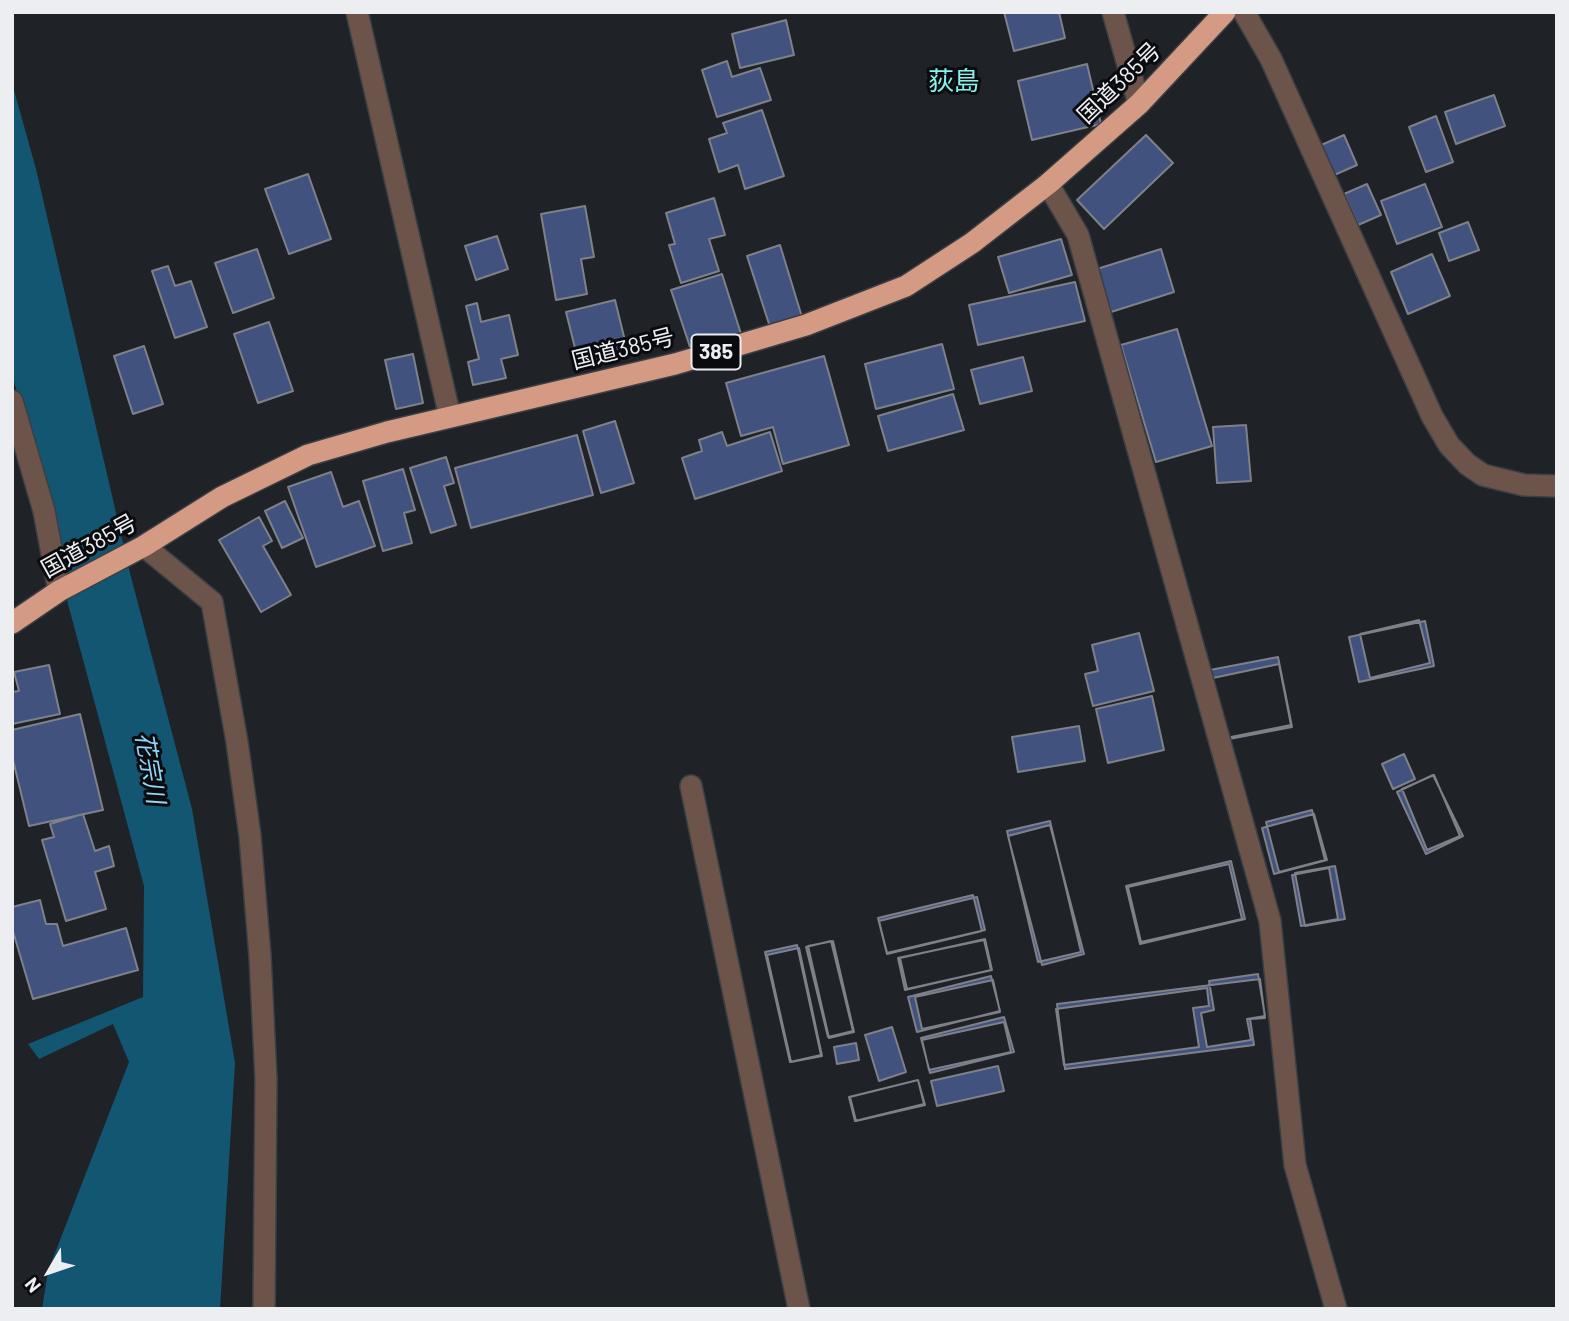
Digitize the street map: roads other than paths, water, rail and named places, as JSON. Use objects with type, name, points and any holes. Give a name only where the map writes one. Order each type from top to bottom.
[{"type":"highway","name":"国道385号","points":[[12,622],[62,589],[138,549],[257,477],[308,455],[450,417],[675,364],[806,325],[906,286],[972,243],[1048,184],[1139,104],[1225,12]]},
{"type":"street","points":[[357,12],[450,417]]},
{"type":"street","points":[[1114,12],[1139,104]]},
{"type":"street","points":[[1244,12],[1276,69],[1432,416],[1449,445],[1467,464],[1483,475],[1524,485],[1557,486]]},
{"type":"street","points":[[1048,184],[1078,235],[1270,920],[1295,1165],[1336,1309]]},
{"type":"street","points":[[12,401],[44,511],[62,589]]},
{"type":"street","points":[[138,549],[212,602],[237,742],[250,836],[261,970],[266,1079],[264,1309]]},
{"type":"street","points":[[691,786],[799,1309]]},
{"type":"water","name":"花宗川","points":[[12,83],[36,169],[130,573],[192,809],[235,1063],[220,1309],[42,1309],[48,1271],[129,1062],[113,1024],[39,1059],[28,1044],[143,997],[144,886],[68,604],[51,510],[12,375]]},
{"type":"district","name":"荻島","points":[[954,81]]}]
